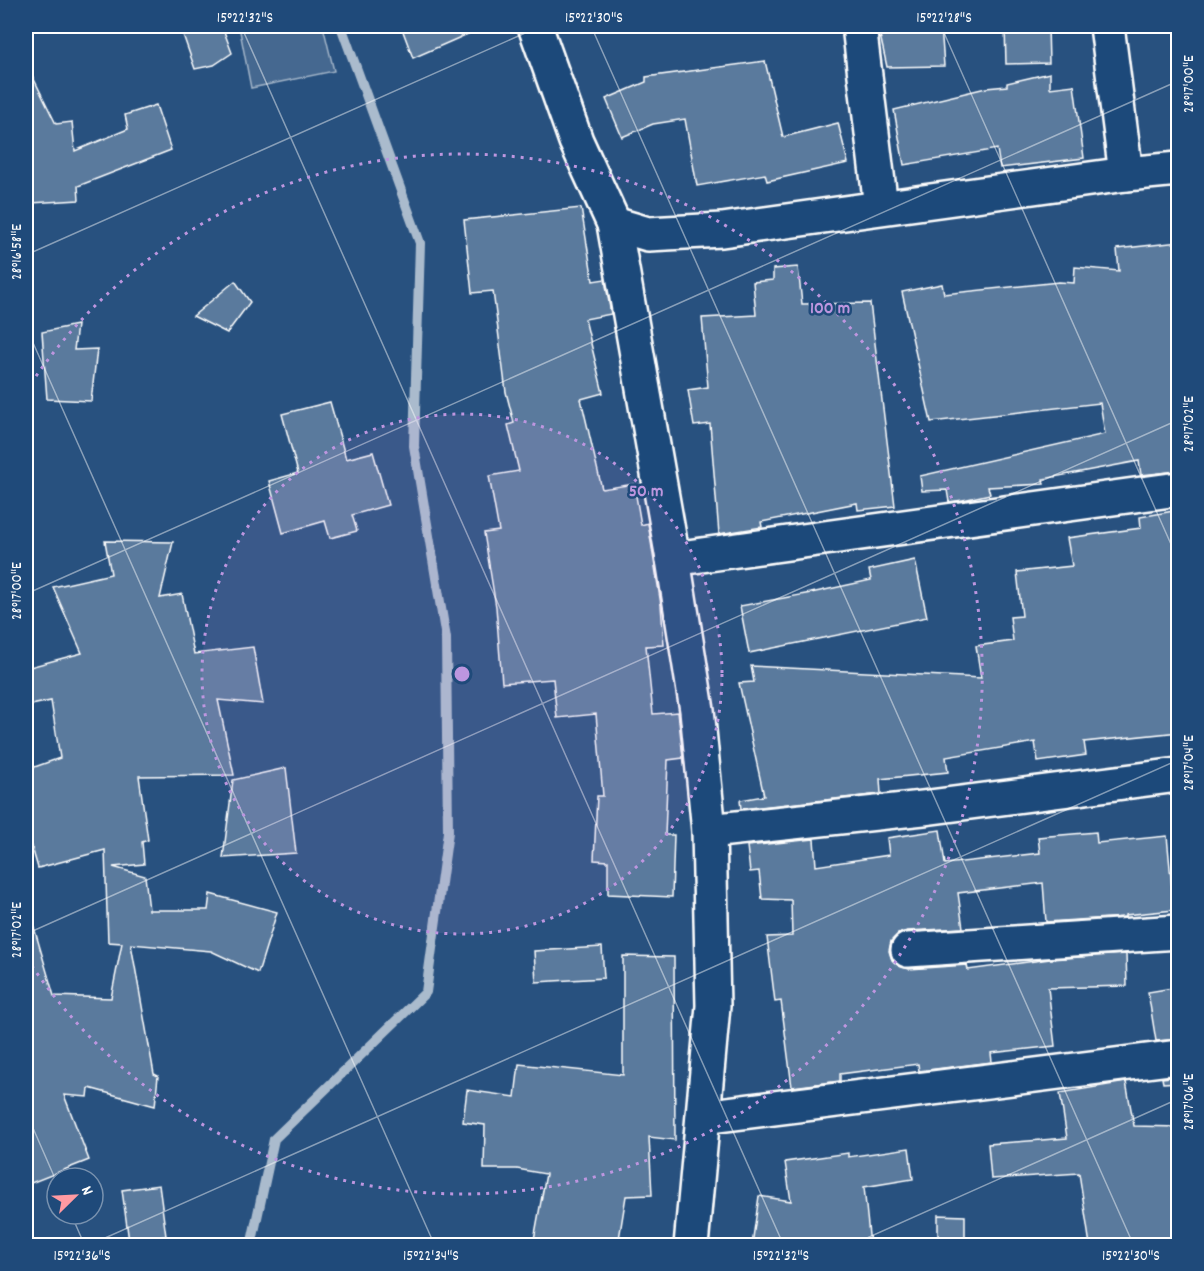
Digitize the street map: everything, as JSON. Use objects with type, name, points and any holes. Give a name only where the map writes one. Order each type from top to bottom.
[{"type":"street","points":[[535,26],[576,141],[614,224],[673,559],[697,711],[709,831],[713,1006],[691,1245]]},
{"type":"street","points":[[859,26],[881,207]]},
{"type":"street","points":[[1107,26],[1126,174]]},
{"type":"street","points":[[614,224],[648,234],[722,230],[1126,174],[1179,169]]},
{"type":"street","points":[[673,559],[1179,489]]},
{"type":"street","points":[[709,831],[923,808],[1179,775]]},
{"type":"street","points":[[908,950],[1179,932]]},
{"type":"street","points":[[703,1117],[1179,1057]]},
{"type":"shaded area","points":[[239,26],[323,26],[334,71],[251,88]]},
{"type":"building","points":[[180,26],[222,26],[232,53],[214,65],[195,69]]},
{"type":"building","points":[[401,26],[486,26],[413,58]]},
{"type":"building","points":[[878,26],[941,26],[944,66],[887,67]]},
{"type":"building","points":[[1005,26],[1048,26],[1049,63],[1006,64]]},
{"type":"building","points":[[765,61],[783,137],[838,123],[848,163],[767,181],[765,174],[697,186],[685,119],[653,124],[622,137],[606,99],[646,82],[646,77]]},
{"type":"building","points":[[26,63],[56,124],[72,122],[75,151],[128,129],[125,115],[156,105],[171,150],[78,186],[79,200],[31,203],[26,164]]},
{"type":"building","points":[[1050,73],[1050,88],[1074,85],[1084,158],[1000,168],[997,149],[904,165],[894,110],[986,88],[1007,86],[1007,83]]},
{"type":"building","points":[[581,208],[593,281],[605,279],[611,314],[585,319],[603,393],[581,399],[602,489],[634,484],[641,525],[648,523],[661,605],[664,645],[646,646],[653,714],[678,712],[683,758],[668,760],[665,835],[674,835],[672,897],[608,894],[608,861],[594,860],[597,796],[603,796],[596,714],[557,718],[553,679],[502,683],[496,607],[484,533],[499,531],[489,476],[519,471],[508,425],[514,423],[506,392],[493,291],[472,293],[464,220]]},
{"type":"building","points":[[1179,242],[1179,471],[1141,475],[1139,461],[1043,479],[1044,484],[988,487],[990,494],[949,502],[947,490],[922,491],[920,476],[1105,434],[1100,403],[931,422],[902,292],[942,284],[944,294],[1059,282],[1074,283],[1075,267],[1119,271],[1117,249]]},
{"type":"building","points":[[798,267],[802,304],[870,303],[895,506],[858,510],[857,503],[761,522],[762,527],[719,534],[710,424],[694,426],[688,390],[708,387],[702,318],[756,315],[753,282],[773,280],[773,269]]},
{"type":"building","points":[[235,281],[250,302],[227,333],[193,316]]},
{"type":"building","points":[[77,325],[74,350],[97,349],[91,401],[47,399],[42,332]]},
{"type":"building","points":[[330,402],[346,459],[373,452],[388,505],[352,515],[357,531],[330,538],[325,521],[283,533],[269,481],[298,473],[282,414]]},
{"type":"building","points":[[1179,510],[1179,732],[1084,742],[1086,755],[1038,762],[1035,742],[946,757],[948,772],[880,779],[881,794],[741,809],[740,800],[764,796],[739,683],[754,682],[751,666],[981,678],[976,646],[1013,641],[1010,617],[1022,616],[1017,572],[1072,566],[1067,538],[1141,528],[1140,517]]},
{"type":"building","points":[[105,541],[173,542],[160,598],[182,594],[194,654],[253,647],[263,704],[218,700],[234,775],[139,776],[148,840],[142,842],[144,864],[113,867],[145,876],[149,910],[208,910],[210,894],[277,912],[258,973],[211,951],[131,944],[154,1074],[158,1076],[155,1106],[89,1088],[88,1097],[64,1095],[89,1160],[74,1166],[45,1166],[45,1177],[26,1185],[26,925],[33,924],[54,996],[111,998],[122,943],[108,942],[105,850],[38,868],[26,827],[26,770],[60,758],[51,701],[26,706],[26,668],[82,653],[53,587],[111,574]]},
{"type":"building","points":[[915,560],[927,617],[749,653],[740,606],[871,580],[869,570]]},
{"type":"building","points":[[286,768],[296,853],[223,858],[233,780]]},
{"type":"building","points":[[940,830],[945,864],[1040,853],[1038,837],[1096,832],[1097,843],[1167,836],[1174,910],[1125,915],[1125,917],[1046,922],[1043,883],[958,893],[963,928],[907,931],[898,934],[891,941],[889,951],[892,960],[899,966],[909,969],[967,965],[968,970],[1050,959],[1126,954],[1127,986],[1048,988],[1055,1046],[991,1053],[992,1062],[919,1071],[918,1064],[840,1074],[840,1081],[792,1087],[781,1001],[775,1002],[767,937],[792,936],[791,900],[762,899],[759,871],[750,872],[747,846],[814,839],[816,866],[889,855],[887,838]]},
{"type":"building","points":[[602,947],[604,978],[536,982],[534,951]]},
{"type":"building","points":[[623,956],[674,957],[675,1140],[649,1137],[652,1195],[626,1196],[618,1245],[533,1245],[546,1174],[517,1169],[484,1169],[485,1125],[463,1122],[467,1090],[515,1097],[519,1064],[623,1075]]},
{"type":"building","points":[[1179,987],[1179,1039],[1156,1041],[1148,992]]},
{"type":"building","points":[[1179,1076],[1179,1082],[1163,1083],[1162,1078]]},
{"type":"building","points":[[1126,1082],[1134,1126],[1179,1127],[1179,1245],[1090,1245],[1079,1173],[991,1179],[988,1144],[1067,1138],[1060,1093]]},
{"type":"building","points":[[909,1148],[913,1179],[864,1187],[870,1245],[752,1245],[759,1196],[791,1201],[785,1162],[848,1153],[848,1157]]},
{"type":"building","points":[[159,1185],[166,1236],[129,1241],[122,1190]]},
{"type":"building","points":[[938,1215],[965,1216],[965,1245],[938,1245]]},
{"type":"waterway","points":[[251,1246],[274,1139],[426,992],[448,832],[446,638],[414,446],[420,243],[341,26]]}]
